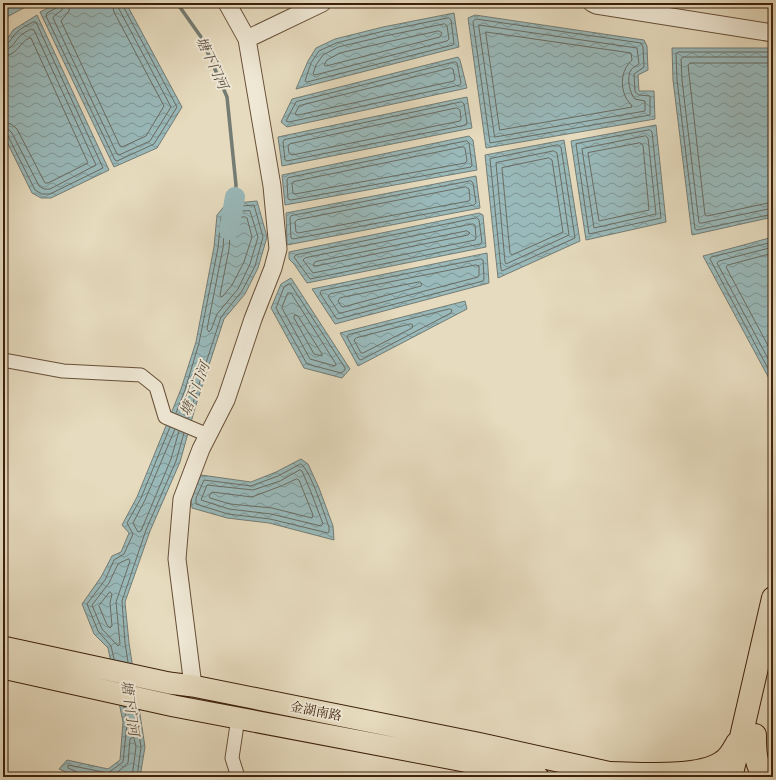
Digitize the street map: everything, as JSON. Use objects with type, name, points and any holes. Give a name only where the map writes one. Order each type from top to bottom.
[{"type":"highway","points":[[746,777],[748,736],[773,598]]},
{"type":"highway","points":[[731,777],[748,736],[773,659]]},
{"type":"highway","points":[[607,773],[696,772],[710,768],[727,758],[748,736]]},
{"type":"highway","points":[[748,736],[761,772],[765,777]]},
{"type":"main road","name":"金湖南路","points":[[3,647],[169,683],[193,686],[469,741],[628,777]]},
{"type":"main road","name":"金湖南路","points":[[3,668],[169,705],[464,761],[538,777]]},
{"type":"street","points":[[193,686],[177,558],[182,499],[201,449],[226,400],[253,319],[273,268],[278,248],[272,186],[247,39],[227,3]]},
{"type":"street","points":[[247,39],[322,3]]},
{"type":"street","points":[[592,3],[773,33]]},
{"type":"street","points":[[3,360],[63,371],[141,375],[156,387],[165,417],[208,435]]},
{"type":"street","points":[[238,718],[232,758],[238,777]]},
{"type":"water","points":[[3,3],[33,3],[3,19]]},
{"type":"water","points":[[58,3],[126,3],[182,107],[157,148],[114,167],[40,12]]},
{"type":"water","points":[[454,13],[459,47],[296,89],[308,61],[316,48],[335,39],[383,27]]},
{"type":"water","points":[[37,15],[109,170],[51,198],[41,198],[32,193],[3,134],[3,42],[8,38],[13,30]]},
{"type":"water","points":[[475,15],[644,40],[647,46],[648,70],[638,75],[639,91],[654,91],[655,119],[486,148],[468,18]]},
{"type":"water","points":[[672,48],[773,48],[773,217],[692,235],[673,80]]},
{"type":"water","points":[[458,57],[467,88],[287,127],[281,122],[292,99]]},
{"type":"water","points":[[467,97],[472,128],[282,166],[278,137]]},
{"type":"water","points":[[656,125],[666,222],[586,240],[571,141]]},
{"type":"water","points":[[469,136],[473,140],[477,170],[285,205],[282,175]]},
{"type":"water","points":[[564,140],[580,241],[498,278],[485,155]]},
{"type":"water","points":[[476,176],[480,208],[287,245],[286,213]]},
{"type":"water","points":[[257,201],[267,237],[258,268],[245,294],[224,319],[195,408],[180,462],[150,531],[125,602],[129,643],[145,747],[140,777],[78,777],[59,769],[67,760],[108,769],[120,760],[123,722],[108,648],[94,634],[82,604],[101,577],[112,556],[121,552],[129,533],[122,525],[137,497],[181,389],[196,342],[214,247],[217,215],[226,204]]},
{"type":"water","points":[[479,213],[483,215],[486,247],[307,283],[289,259],[289,252]]},
{"type":"water","points":[[773,237],[773,383],[772,384],[703,256]]},
{"type":"water","points":[[487,253],[489,283],[335,324],[312,289]]},
{"type":"water","points":[[291,278],[350,369],[342,378],[304,368],[271,308],[281,284]]},
{"type":"water","points":[[465,301],[467,309],[358,366],[340,333]]},
{"type":"water","points":[[301,459],[308,464],[319,488],[333,526],[334,540],[269,523],[227,518],[192,508],[191,497],[201,475],[251,482],[276,472]]},
{"type":"waterway","name":"塘下门河","points":[[177,3],[201,37],[227,97],[236,185],[235,197]]},
{"type":"waterway","name":"塘下门河","points":[[229,230],[235,197]]}]
